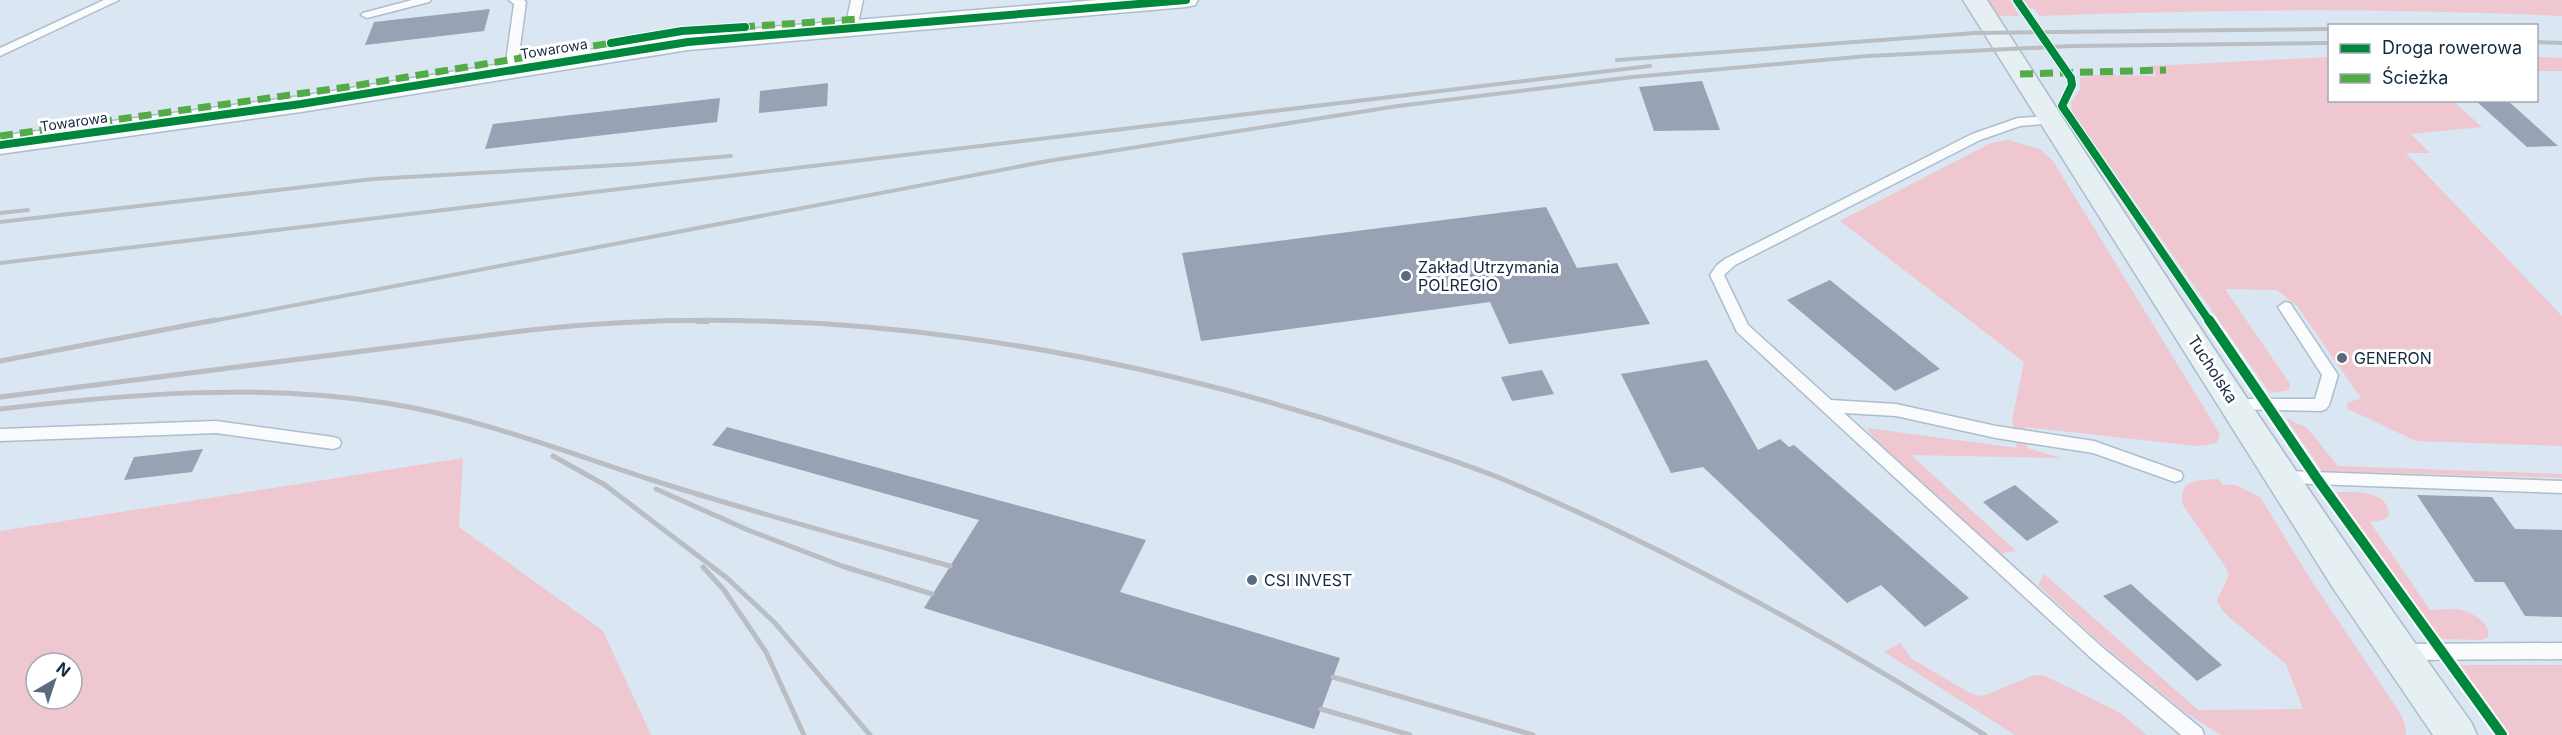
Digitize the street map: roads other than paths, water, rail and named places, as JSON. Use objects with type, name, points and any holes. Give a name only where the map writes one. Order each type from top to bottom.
[{"type":"main road","name":"Tucholska","points":[[1975,0],[2050,120],[2282,477],[2397,652],[2456,735]]},
{"type":"street","name":"Towarowa","points":[[0,145],[290,106],[688,42],[1186,0]]},
{"type":"lane","points":[[0,52],[113,0]]},
{"type":"lane","points":[[367,15],[425,0]]},
{"type":"lane","points":[[511,69],[520,2],[515,0]]},
{"type":"lane","points":[[851,28],[857,0]]},
{"type":"lane","points":[[2050,120],[2018,122],[1976,137],[1722,268],[1717,275],[1742,328],[2097,653],[2195,735]]},
{"type":"lane","points":[[2236,405],[2321,405],[2330,375],[2284,307]]},
{"type":"lane","points":[[1828,406],[1896,410],[1996,432],[2094,447],[2175,476]]},
{"type":"lane","points":[[0,435],[216,427],[333,443]]},
{"type":"lane","points":[[2282,477],[2562,487]]},
{"type":"lane","points":[[2397,652],[2562,651]]},
{"type":"railway","points":[[1617,60],[1975,33],[2328,29]]},
{"type":"railway","points":[[2538,42],[2562,43]]},
{"type":"railway","points":[[207,322],[1048,161],[1398,106],[1633,77],[1868,56],[2072,46],[2328,43]]},
{"type":"railway","points":[[0,263],[1650,66]]},
{"type":"railway","points":[[0,222],[373,179],[636,164],[731,156]]},
{"type":"railway","points":[[0,213],[28,210]]},
{"type":"railway","points":[[0,361],[215,320]]},
{"type":"railway","points":[[0,397],[530,330],[637,322],[744,321],[851,326],[958,337],[1065,354],[1170,376],[1274,403],[1425,451],[1507,481],[1691,567],[1811,631],[1985,735]]},
{"type":"railway","points":[[697,322],[708,322]]},
{"type":"railway","points":[[0,409],[144,395],[241,392],[289,393],[386,403],[486,426],[724,502],[950,566]]},
{"type":"railway","points":[[553,456],[605,485],[727,578],[775,623],[870,735]]},
{"type":"railway","points":[[656,489],[748,530],[842,566],[932,594]]},
{"type":"railway","points":[[703,567],[724,590],[766,652],[804,735]]},
{"type":"railway","points":[[1333,677],[1533,735]]},
{"type":"railway","points":[[1321,709],[1410,735]]},
{"type":"place","name":"Zakład Utrzymania POLREGIO","points":[[1406,276]]},
{"type":"place","name":"GENERON","points":[[2342,358]]},
{"type":"place","name":"CSI INVEST","points":[[1252,580]]}]
